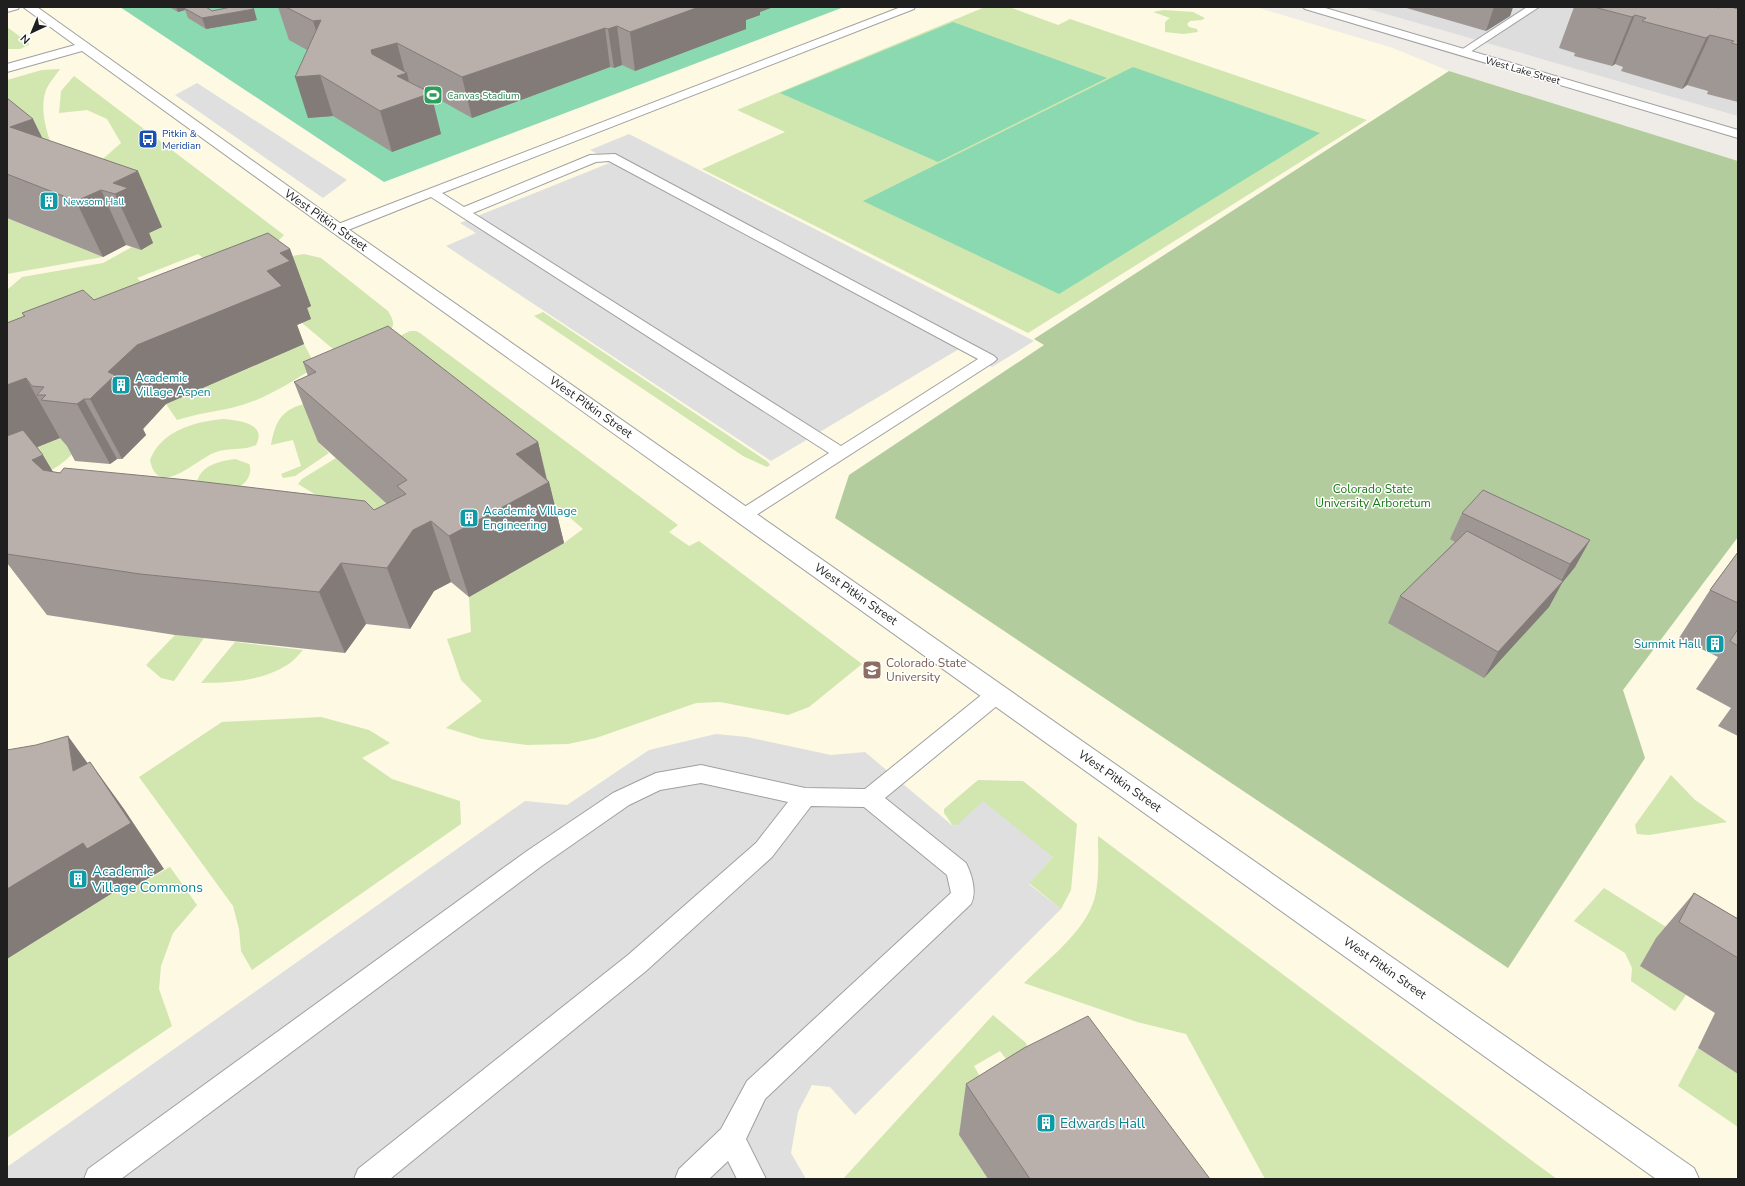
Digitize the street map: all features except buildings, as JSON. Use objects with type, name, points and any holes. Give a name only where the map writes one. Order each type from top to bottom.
[{"type":"street","name":"West Pitkin Street","points":[[29,7],[338,229],[1684,1179]]},
{"type":"street","name":"West Lake Street","points":[[1309,7],[1738,134]]},
{"type":"street","points":[[7,68],[83,47]]},
{"type":"lane","points":[[7,9],[14,7]]},
{"type":"lane","points":[[338,229],[910,7]]},
{"type":"lane","points":[[1463,52],[1534,7]]},
{"type":"lane","points":[[462,212],[594,158],[611,157],[989,359],[744,515]]},
{"type":"lane","points":[[433,193],[841,454]]},
{"type":"lane","points":[[869,798],[997,694]]},
{"type":"lane","points":[[98,1179],[535,858],[621,799],[656,782],[701,774],[805,797],[869,798],[958,870],[963,897],[756,1090],[731,1139],[688,1179]]},
{"type":"lane","points":[[368,1179],[648,953],[764,850],[805,797]]},
{"type":"lane","points":[[731,1139],[752,1179]]},
{"type":"shaded area","name":"Colorado State University","points":[[7,7],[1256,7],[1393,48],[1449,71],[1738,161],[1738,1179],[7,1179]]},
{"type":"shaded area","points":[[1362,7],[1738,7],[1738,116],[1501,47]]},
{"type":"shaded area","points":[[197,83],[347,180],[323,198],[175,95]]},
{"type":"shaded area","points":[[629,134],[1034,341],[992,367],[959,349],[771,461],[446,246],[476,233],[460,223],[612,162],[590,150]]},
{"type":"shaded area","points":[[716,734],[747,737],[831,755],[865,752],[953,826],[957,825],[983,801],[1053,857],[1029,884],[1061,909],[855,1115],[830,1087],[812,1085],[798,1112],[791,1153],[806,1179],[7,1179],[7,1167],[525,801],[567,805],[649,750]]},
{"type":"green space","name":"Canvas Stadium","points":[[120,7],[844,7],[384,182]]},
{"type":"green space","points":[[985,7],[1009,7],[1058,25],[1070,19],[1367,120],[1028,333],[702,169],[785,132],[737,110]]},
{"type":"green space","points":[[1164,10],[1193,12],[1205,18],[1202,20],[1190,21],[1187,24],[1189,27],[1197,29],[1198,32],[1183,34],[1165,32],[1165,22],[1170,18],[1153,12]]},
{"type":"green space","points":[[953,22],[1107,78],[938,162],[780,93]]},
{"type":"green space","points":[[7,27],[29,43],[29,45],[20,49],[7,49]]},
{"type":"green space","points":[[1133,67],[1320,133],[1059,294],[863,201]]},
{"type":"green space","points":[[60,69],[47,87],[43,103],[46,129],[50,141],[7,130],[7,80],[42,70]]},
{"type":"green space","name":"Colorado State University Arboretum","points":[[1449,71],[1738,161],[1738,537],[1623,690],[1645,758],[1508,968],[835,518],[849,475],[1044,345],[1034,339]]},
{"type":"green space","points":[[74,76],[284,235],[271,245],[214,266],[198,254],[137,278],[152,291],[7,327],[7,290],[22,277],[103,263],[132,247],[141,250],[96,165],[121,143],[107,119],[87,110],[59,113],[61,91]]},
{"type":"green space","points":[[7,218],[103,257],[7,274]]},
{"type":"green space","points":[[304,254],[321,258],[388,311],[393,321],[392,328],[382,336],[339,354],[302,323],[311,319],[40,356],[292,256]]},
{"type":"green space","points":[[543,312],[768,462],[770,465],[767,467],[743,456],[534,316]]},
{"type":"green space","points":[[410,331],[420,333],[678,525],[669,532],[689,546],[699,541],[862,664],[809,707],[788,715],[720,702],[696,703],[596,738],[568,744],[527,745],[482,739],[446,728],[482,701],[461,680],[447,639],[471,632],[469,597],[564,543],[583,529],[552,502],[326,372]]},
{"type":"green space","points":[[304,344],[316,367],[275,391],[254,401],[231,408],[177,420],[166,404]]},
{"type":"green space","points":[[312,402],[318,442],[329,453],[295,476],[283,478],[281,474],[301,466],[293,440],[271,445],[276,427],[283,415],[288,411],[302,404]]},
{"type":"green space","points":[[222,419],[243,422],[254,427],[258,432],[259,438],[256,445],[246,448],[216,452],[179,474],[169,477],[161,477],[154,472],[150,460],[155,450],[170,435],[190,426],[211,420]]},
{"type":"green space","points":[[60,438],[78,447],[63,462],[46,473],[7,490],[13,457]]},
{"type":"green space","points":[[336,458],[428,541],[318,496],[298,484],[302,479]]},
{"type":"green space","points":[[235,459],[249,464],[250,468],[247,480],[240,486],[228,489],[197,482],[199,476],[207,468],[223,461]]},
{"type":"green space","points":[[175,635],[204,638],[174,681],[161,678],[146,665]]},
{"type":"green space","points":[[235,642],[303,650],[289,664],[267,675],[234,682],[201,683]]},
{"type":"green space","points":[[321,717],[369,730],[390,743],[362,758],[392,779],[460,801],[461,824],[252,970],[241,951],[239,929],[233,906],[139,777],[222,722]]},
{"type":"green space","points":[[1671,775],[1695,800],[1727,822],[1649,835],[1637,834],[1635,825]]},
{"type":"green space","points":[[978,780],[1023,781],[1077,824],[1071,890],[1061,909],[1029,883],[1053,857],[957,825],[953,826],[944,813],[944,809]]},
{"type":"green space","points":[[1098,836],[1557,1179],[1265,1179],[1186,1034],[1137,1022],[1024,983],[1063,946],[1081,925],[1088,914],[1093,903],[1097,887]]},
{"type":"green space","points":[[170,867],[197,905],[173,933],[161,966],[159,989],[172,1026],[7,1138],[7,959],[119,889],[123,894]]},
{"type":"green space","points":[[1604,888],[1703,948],[1735,929],[1738,904],[1738,972],[1641,966],[1686,995],[1675,1011],[1631,981],[1632,968],[1625,953],[1574,921]]},
{"type":"green space","points":[[993,1015],[1026,1043],[1031,1058],[1014,1070],[1000,1051],[974,1066],[1000,1111],[959,1135],[988,1179],[843,1179]]},
{"type":"green space","points":[[1698,1048],[1738,1074],[1738,1127],[1678,1086]]},
{"type":"place","name":"Canvas Stadium","points":[[433,95]]},
{"type":"place","name":"Pitkin & Meridian","points":[[148,139]]},
{"type":"place","name":"Newsom Hall","points":[[49,201]]},
{"type":"place","name":"Academic Village Aspen","points":[[121,385]]},
{"type":"place","name":"Academic VIllage Engineering","points":[[469,518]]},
{"type":"place","name":"Summit Hall","points":[[1715,644]]},
{"type":"place","name":"Colorado State University","points":[[872,670]]},
{"type":"place","name":"Academic Village Commons","points":[[78,879]]},
{"type":"place","name":"Edwards Hall","points":[[1046,1123]]}]
